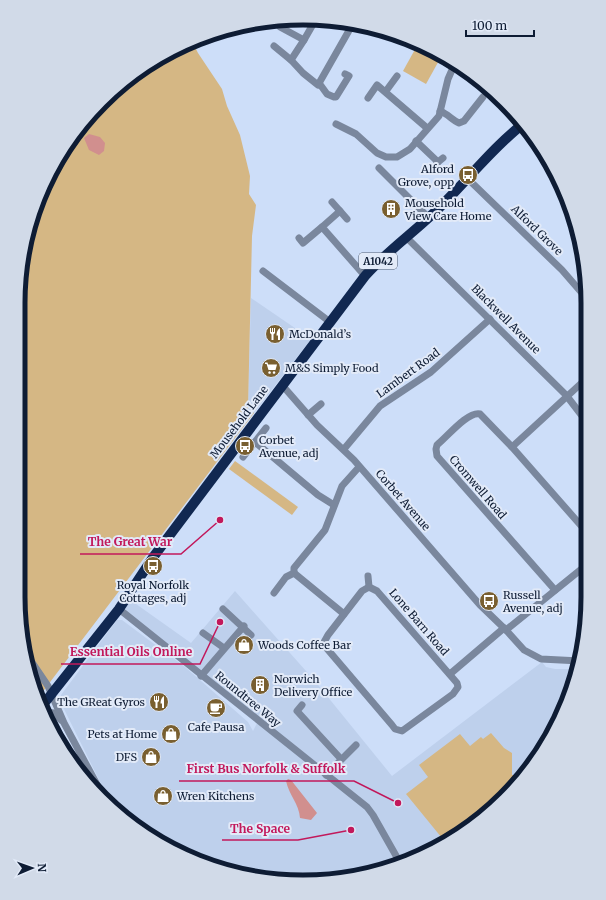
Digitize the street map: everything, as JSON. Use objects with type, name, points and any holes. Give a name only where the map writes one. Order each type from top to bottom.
[{"type":"highway","name":"Mousehold Lane","points":[[52,694],[119,609],[154,556],[365,276],[387,253],[429,218],[518,127]]},
{"type":"highway","name":"A1042","points":[[46,702],[52,694]]},
{"type":"street","points":[[291,60],[312,26]]},
{"type":"street","points":[[280,27],[304,40]]},
{"type":"street","points":[[319,83],[350,29]]},
{"type":"street","points":[[274,46],[291,60],[303,73],[318,85],[319,83],[327,94],[334,98],[338,95],[349,74]]},
{"type":"street","points":[[336,124],[356,134],[377,153],[386,157],[397,157],[404,154],[435,120],[440,111],[448,79],[452,69]]},
{"type":"street","points":[[386,92],[397,76]]},
{"type":"street","points":[[368,98],[377,85],[427,128]]},
{"type":"street","points":[[440,111],[447,114],[454,121],[459,123],[464,121],[483,97]]},
{"type":"street","points":[[416,141],[440,160],[432,170]]},
{"type":"street","points":[[379,168],[429,218]]},
{"type":"street","name":"Alford Grove","points":[[468,179],[562,270],[580,291]]},
{"type":"street","points":[[332,202],[347,218]]},
{"type":"street","points":[[303,243],[340,211]]},
{"type":"street","points":[[322,227],[365,276]]},
{"type":"street","name":"Blackwell Avenue","points":[[406,237],[568,396],[581,414]]},
{"type":"street","points":[[263,271],[330,322]]},
{"type":"street","name":"Lambert Road","points":[[344,449],[380,406],[431,372],[490,319]]},
{"type":"street","points":[[512,447],[581,384]]},
{"type":"street","name":"Corbet Avenue","points":[[282,385],[317,425],[344,449],[480,605],[524,650],[533,656],[555,661],[574,661]]},
{"type":"street","points":[[308,415],[321,404]]},
{"type":"street","name":"Cromwell Road","points":[[555,590],[439,459],[436,452],[437,445],[468,416],[476,413],[484,416],[581,527]]},
{"type":"street","points":[[243,457],[266,428]]},
{"type":"street","points":[[255,442],[318,495],[334,505]]},
{"type":"street","points":[[294,573],[294,568],[325,530],[342,486],[360,467]]},
{"type":"street","points":[[450,674],[581,569]]},
{"type":"street","points":[[274,593],[286,578],[294,573]]},
{"type":"street","points":[[294,573],[344,614]]},
{"type":"street","points":[[368,576],[369,587]]},
{"type":"street","name":"Lone Barn Road","points":[[369,587],[377,591],[460,687],[453,694],[405,730],[395,729],[324,648],[324,640],[344,614],[362,591],[369,587]]},
{"type":"street","name":"Roundtree Way","points":[[119,609],[370,811],[397,858]]},
{"type":"street","points":[[223,609],[244,626],[251,635]]},
{"type":"street","points":[[201,676],[244,626]]},
{"type":"street","points":[[203,633],[224,648]]},
{"type":"street","points":[[33,662],[52,694],[64,723],[96,782]]},
{"type":"street","name":"Roundtree Way","points":[[302,705],[294,713],[341,759]]},
{"type":"street","points":[[51,713],[54,713],[64,723]]},
{"type":"street","points":[[326,775],[356,745]]},
{"type":"shaded area","points":[[195,47],[222,89],[227,106],[240,135],[250,176],[249,194],[256,205],[252,236],[248,409],[254,413],[42,692],[34,669],[30,651],[27,633],[25,597],[25,303],[27,267],[34,231],[46,197],[62,164],[82,134],[106,106],[134,82],[164,62]]},
{"type":"shaded area","points":[[415,49],[439,61],[426,84],[403,71]]},
{"type":"shaded area","points":[[89,134],[100,137],[105,143],[104,151],[99,155],[89,150],[84,138]]},
{"type":"shaded area","points":[[251,298],[311,339],[254,413],[248,409]]},
{"type":"shaded area","points":[[235,461],[298,507],[292,515],[229,469]]},
{"type":"shaded area","points":[[235,591],[314,680],[392,776],[542,662],[546,667],[555,669],[572,669],[560,703],[552,720],[544,736],[524,766],[500,794],[472,818],[442,838],[426,846],[409,854],[375,866],[339,873],[303,875],[267,873],[231,866],[197,854],[164,838],[134,818],[106,794],[61,703],[61,695],[117,620],[122,620],[185,667],[248,722],[253,731],[259,719],[127,613],[125,606],[129,599],[191,643]]},
{"type":"shaded area","points":[[491,733],[504,748],[512,753],[512,775],[516,775],[500,794],[472,818],[442,838],[406,794],[428,777],[419,765],[460,734],[470,746],[481,737],[483,739]]},
{"type":"shaded area","points":[[288,779],[291,780],[317,813],[311,820],[300,818],[298,808],[287,786],[286,781]]},
{"type":"place","name":"Alford Grove, opp","points":[[468,175]]},
{"type":"place","name":"Mousehold View Care Home","points":[[391,209]]},
{"type":"place","name":"McDonald’s","points":[[275,334]]},
{"type":"place","name":"M&S Simply Food","points":[[271,368]]},
{"type":"place","name":"Corbet Avenue, adj","points":[[245,446]]},
{"type":"place","name":"The Great War","points":[[220,520]]},
{"type":"place","name":"Royal Norfolk Cottages, adj","points":[[153,566]]},
{"type":"place","name":"Russell Avenue, adj","points":[[489,601]]},
{"type":"place","name":"Essential Oils Online","points":[[220,622]]},
{"type":"place","name":"Woods Coffee Bar","points":[[244,645]]},
{"type":"place","name":"Norwich Delivery Office","points":[[260,685]]},
{"type":"place","name":"The GReat Gyros","points":[[159,702]]},
{"type":"place","name":"Cafe Pausa","points":[[216,708]]},
{"type":"place","name":"Pets at Home","points":[[171,734]]},
{"type":"place","name":"DFS","points":[[151,757]]},
{"type":"place","name":"Wren Kitchens","points":[[163,796]]},
{"type":"place","name":"First Bus Norfolk & Suffolk","points":[[398,803]]},
{"type":"place","name":"The Space","points":[[351,830]]}]
